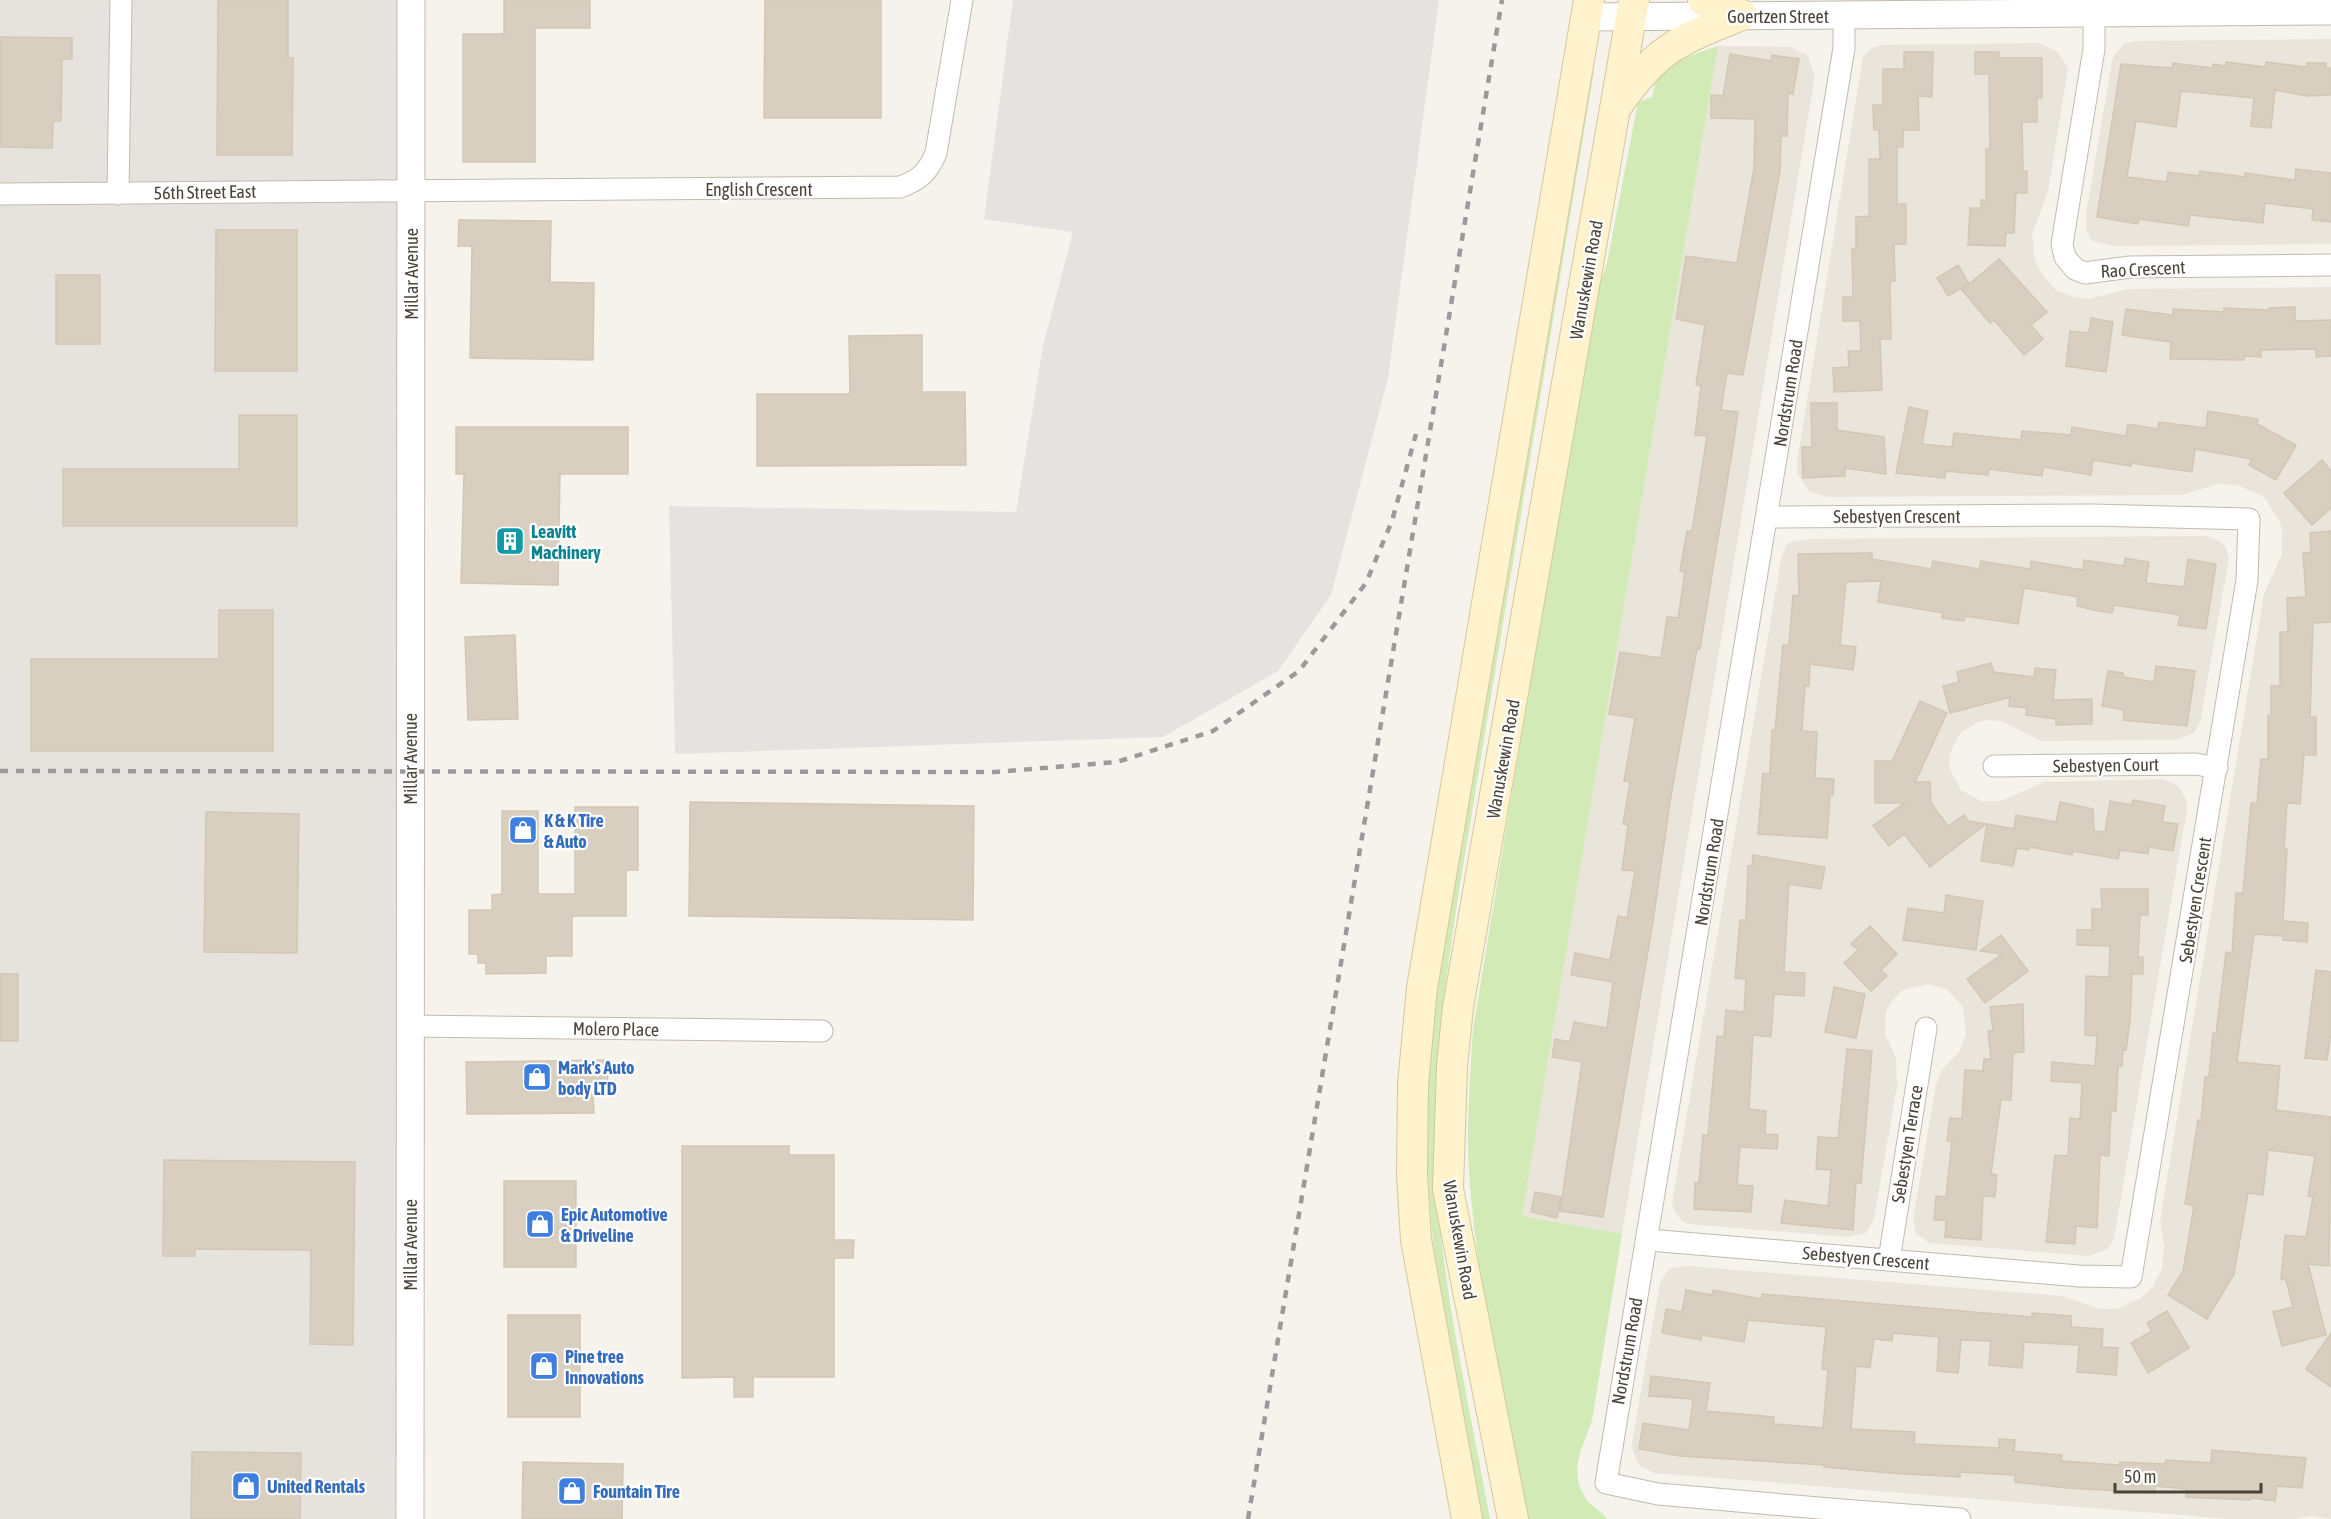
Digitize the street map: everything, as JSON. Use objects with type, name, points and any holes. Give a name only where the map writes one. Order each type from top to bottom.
[{"type":"main road","points":[[1703,0],[1742,15]]},
{"type":"main road","name":"Wanuskewin Road","points":[[1467,1519],[1416,1240],[1412,1175],[1413,1084],[1422,988],[1587,9]]},
{"type":"main road","name":"Wanuskewin Road","points":[[1514,1519],[1448,1189],[1452,1066],[1458,1007],[1632,9]]},
{"type":"main road","points":[[1616,108],[1640,74],[1668,48],[1742,15]]},
{"type":"street","points":[[118,194],[121,0]]},
{"type":"street","name":"Millar Avenue","points":[[410,1519],[411,0]]},
{"type":"street","name":"English Crescent","points":[[411,189],[881,189],[916,182],[929,169],[936,153],[962,0]]},
{"type":"street","name":"Goertzen Street","points":[[1587,9],[1844,16],[2331,11]]},
{"type":"street","name":"Rao Crescent","points":[[2094,14],[2094,49],[2062,244],[2065,257],[2075,269],[2085,273],[2130,267],[2331,265]]},
{"type":"street","name":"Nordstrum Road","points":[[1842,1514],[1658,1494],[1606,1483],[1844,48],[1844,16]]},
{"type":"street","name":"56th Street East","points":[[0,194],[411,189]]},
{"type":"street","name":"Sebestyen Crescent","points":[[1648,1240],[2079,1276],[2131,1277],[2217,768],[2247,580],[2250,519],[2103,515],[1767,518]]},
{"type":"street","name":"Sebestyen Court","points":[[1994,766],[2196,764],[2217,768]]},
{"type":"street","name":"Molero Place","points":[[410,1026],[822,1031]]},
{"type":"street","name":"Sebestyen Terrace","points":[[1889,1260],[1926,1028]]},
{"type":"street","points":[[1842,1514],[1960,1519]]},
{"type":"shaded area","points":[[0,0],[412,0],[410,1519],[0,1519]]},
{"type":"shaded area","points":[[1013,0],[1439,0],[1388,378],[1331,595],[1278,671],[1163,737],[675,754],[669,506],[1016,512],[1043,346],[1073,232],[984,219]]},
{"type":"shaded area","points":[[2331,39],[2331,244],[2114,246],[2092,241],[2086,229],[2086,214],[2113,57],[2124,44],[2134,41]]},
{"type":"shaded area","points":[[2039,43],[2058,52],[2068,69],[2048,192],[2032,234],[2035,261],[2044,277],[2056,290],[2074,297],[2089,299],[2127,289],[2331,287],[2331,1519],[2311,1516],[2295,1519],[2229,1519],[1654,1473],[1640,1466],[1633,1452],[1632,1443],[1660,1282],[1670,1268],[1687,1266],[2062,1296],[2100,1309],[2117,1309],[2140,1298],[2151,1289],[2162,1269],[2164,1245],[2160,1221],[2264,594],[2282,554],[2282,530],[2279,520],[2263,496],[2237,485],[2218,484],[2182,495],[1829,497],[1810,492],[1797,474],[1798,455],[1863,57],[1871,48],[1880,45]]},
{"type":"shaded area","points":[[1718,46],[1791,47],[1808,56],[1815,76],[1622,1234],[1522,1216]]},
{"type":"shaded area","points":[[2204,536],[2220,541],[2226,548],[2229,558],[2200,722],[2194,733],[2175,740],[2041,741],[2001,721],[1988,720],[1978,722],[1960,733],[1950,753],[1949,768],[1961,790],[1981,801],[2001,801],[2044,782],[2164,779],[2178,786],[2186,799],[2187,808],[2114,1238],[2108,1249],[2089,1256],[1929,1243],[1916,1233],[1913,1219],[1936,1085],[1941,1071],[1959,1052],[1966,1034],[1963,1007],[1946,989],[1928,984],[1903,990],[1892,1001],[1886,1012],[1885,1033],[1896,1058],[1897,1085],[1874,1219],[1866,1233],[1848,1237],[1688,1224],[1682,1221],[1674,1211],[1672,1203],[1781,560],[1786,546],[1790,542],[1810,539]]},
{"type":"green space","points":[[1718,46],[1522,1216],[1622,1234],[1592,1421],[1578,1460],[1577,1470],[1581,1490],[1587,1500],[1607,1519],[1524,1519],[1492,1346],[1473,1215],[1468,1137],[1473,1030],[1592,306],[1607,263],[1638,102],[1652,97],[1657,76],[1680,59]]},
{"type":"green space","points":[[1594,71],[1459,891],[1438,1052],[1435,1116],[1437,1196],[1455,1335],[1490,1519],[1482,1519],[1445,1325],[1430,1208],[1428,1103],[1434,998],[1587,84]]},
{"type":"building","points":[[218,0],[288,0],[288,58],[293,58],[292,155],[217,155]]},
{"type":"building","points":[[504,0],[590,0],[590,28],[535,28],[535,162],[463,162],[463,34],[504,34]]},
{"type":"building","points":[[765,0],[881,0],[881,118],[764,118]]},
{"type":"building","points":[[0,37],[72,38],[72,59],[62,59],[61,121],[53,121],[52,148],[0,147]]},
{"type":"building","points":[[1904,52],[1933,52],[1932,97],[1918,96],[1919,130],[1903,130],[1903,147],[1897,147],[1897,204],[1906,204],[1906,244],[1894,244],[1895,281],[1890,282],[1891,339],[1880,339],[1882,390],[1834,392],[1833,368],[1849,367],[1848,351],[1861,351],[1860,321],[1843,321],[1843,297],[1853,297],[1852,249],[1856,248],[1856,217],[1869,216],[1869,159],[1880,159],[1879,130],[1874,130],[1873,105],[1883,105],[1883,69],[1904,69]]},
{"type":"building","points":[[1975,52],[1999,52],[1999,58],[2042,58],[2042,98],[2037,98],[2037,122],[2022,122],[2023,171],[2027,171],[2027,193],[2016,193],[2014,233],[2006,233],[2005,246],[1968,245],[1970,208],[1981,208],[1981,200],[1986,200],[1986,149],[1990,149],[1989,74],[1975,74]]},
{"type":"building","points":[[1730,54],[1771,61],[1772,55],[1799,59],[1793,94],[1788,93],[1787,136],[1781,136],[1780,171],[1743,375],[1727,373],[1721,410],[1738,412],[1734,440],[1700,649],[1697,648],[1670,802],[1653,922],[1603,1217],[1560,1211],[1582,1062],[1552,1057],[1555,1039],[1570,1042],[1574,1022],[1607,1028],[1613,982],[1571,975],[1575,953],[1610,960],[1618,916],[1627,918],[1635,871],[1622,870],[1628,825],[1623,824],[1630,782],[1624,781],[1635,718],[1609,714],[1620,652],[1661,658],[1667,617],[1678,618],[1685,572],[1680,571],[1687,531],[1692,531],[1707,436],[1695,435],[1701,386],[1696,385],[1705,325],[1676,319],[1686,256],[1737,263],[1754,168],[1755,119],[1711,118],[1711,95],[1723,96]]},
{"type":"building","points":[[2226,62],[2266,67],[2266,62],[2307,67],[2307,63],[2326,63],[2326,68],[2331,68],[2331,95],[2307,96],[2275,90],[2271,128],[2251,126],[2254,98],[2181,91],[2176,127],[2136,121],[2127,177],[2167,182],[2168,172],[2199,176],[2200,171],[2245,177],[2245,173],[2295,180],[2296,169],[2331,173],[2331,222],[2312,220],[2313,209],[2265,203],[2263,223],[2190,215],[2188,226],[2139,219],[2138,224],[2097,217],[2121,64],[2172,68],[2173,63],[2212,68],[2213,64],[2226,66]]},
{"type":"building","points":[[459,220],[551,221],[550,282],[594,283],[593,360],[470,358],[472,246],[458,246]]},
{"type":"building","points":[[216,230],[297,230],[297,371],[215,371]]},
{"type":"building","points":[[1999,259],[2047,312],[2031,325],[2043,339],[2024,355],[1994,320],[1990,323],[1962,290]]},
{"type":"building","points":[[1958,265],[1969,284],[1948,296],[1937,278]]},
{"type":"building","points":[[56,275],[100,275],[100,344],[56,344]]},
{"type":"building","points":[[2295,307],[2295,321],[2331,320],[2331,356],[2316,357],[2316,349],[2261,350],[2261,357],[2244,356],[2244,360],[2170,359],[2171,342],[2122,335],[2126,309],[2173,315],[2173,309],[2224,312],[2224,308],[2269,310],[2269,308]]},
{"type":"building","points":[[2091,318],[2113,322],[2106,372],[2066,366],[2070,331],[2089,333]]},
{"type":"building","points":[[922,335],[922,392],[965,392],[966,465],[757,466],[757,394],[850,394],[849,336]]},
{"type":"building","points":[[1811,403],[1837,403],[1837,430],[1884,437],[1886,474],[1845,468],[1845,476],[1803,478],[1802,447],[1812,447]]},
{"type":"building","points":[[1909,407],[1928,411],[1922,444],[1952,447],[1954,433],[2021,440],[2022,431],[2071,435],[2072,427],[2126,436],[2128,424],[2158,429],[2159,422],[2206,428],[2208,411],[2258,419],[2257,424],[2296,445],[2276,480],[2249,465],[2252,459],[2195,449],[2192,472],[2093,460],[2091,475],[2043,467],[2042,476],[1989,469],[1988,475],[1946,471],[1945,478],[1896,473]]},
{"type":"building","points":[[239,415],[297,415],[297,526],[63,526],[63,469],[239,469]]},
{"type":"building","points":[[456,427],[628,427],[628,474],[560,474],[558,585],[461,583],[464,474],[456,474]]},
{"type":"building","points":[[2322,460],[2331,471],[2331,508],[2312,525],[2284,493]]},
{"type":"building","points":[[2331,531],[2331,622],[2313,623],[2310,717],[2316,717],[2316,755],[2304,755],[2300,804],[2287,803],[2284,849],[2287,849],[2283,921],[2308,923],[2307,942],[2283,940],[2283,936],[2254,934],[2237,1062],[2280,1066],[2276,1110],[2331,1117],[2329,1266],[2308,1264],[2326,1335],[2282,1346],[2273,1312],[2293,1307],[2286,1280],[2281,1279],[2285,1235],[2306,1237],[2313,1197],[2308,1196],[2315,1156],[2268,1150],[2263,1195],[2248,1193],[2234,1274],[2207,1319],[2168,1295],[2183,1271],[2194,1206],[2185,1204],[2198,1120],[2201,1121],[2205,1077],[2209,1077],[2213,1033],[2216,1034],[2226,952],[2232,953],[2236,893],[2243,893],[2251,803],[2257,803],[2261,759],[2268,759],[2268,715],[2271,715],[2271,686],[2280,686],[2280,632],[2288,632],[2287,598],[2306,597],[2303,553],[2311,552],[2310,533]]},
{"type":"building","points":[[1872,553],[1872,559],[1931,569],[1933,561],[1979,569],[1981,561],[2030,569],[2031,561],[2083,570],[2084,560],[2124,566],[2125,558],[2149,562],[2146,583],[2184,587],[2188,559],[2216,564],[2206,629],[2178,625],[2180,615],[2114,605],[2112,613],[2098,611],[2077,606],[2078,597],[2024,588],[2018,624],[1965,616],[1964,621],[1942,618],[1943,613],[1878,602],[1881,581],[1846,582],[1840,645],[1856,647],[1853,670],[1810,664],[1809,686],[1805,686],[1802,731],[1817,732],[1815,778],[1834,779],[1833,795],[1830,795],[1827,838],[1758,834],[1763,773],[1770,774],[1772,730],[1775,730],[1783,645],[1789,645],[1793,595],[1799,596],[1798,554]]},
{"type":"building","points":[[219,610],[273,610],[273,751],[31,751],[31,659],[219,659]]},
{"type":"building","points":[[515,635],[518,719],[468,720],[465,637]]},
{"type":"building","points":[[1991,663],[1994,672],[2034,677],[2035,668],[2056,670],[2053,700],[2092,699],[2092,724],[2056,725],[2056,719],[2026,715],[2027,708],[2009,706],[2010,697],[1950,713],[1943,686],[1959,682],[1957,672]]},
{"type":"building","points":[[2156,666],[2195,671],[2187,726],[2123,720],[2124,710],[2102,706],[2108,671],[2123,673],[2123,677],[2154,682]]},
{"type":"building","points":[[1920,701],[1947,713],[1915,782],[1930,782],[1931,803],[1948,826],[1964,815],[1968,821],[1986,824],[1930,867],[1904,834],[1889,846],[1873,826],[1904,803],[1875,803],[1875,761],[1892,761]]},
{"type":"building","points":[[2133,800],[2165,806],[2162,822],[2178,824],[2173,851],[2149,847],[2148,854],[2120,850],[2118,859],[2073,851],[2072,855],[2030,847],[2029,850],[2017,848],[2013,866],[1981,861],[1987,824],[2014,829],[2016,815],[2056,822],[2060,802],[2093,809],[2094,831],[2105,832],[2110,801],[2132,805]]},
{"type":"building","points":[[690,802],[974,806],[973,920],[689,916]]},
{"type":"building","points":[[575,807],[638,807],[638,870],[626,870],[626,916],[572,916],[572,956],[546,956],[546,973],[486,974],[486,963],[478,963],[478,954],[469,954],[469,910],[492,910],[492,895],[502,894],[502,811],[538,811],[538,894],[575,894]]},
{"type":"building","points":[[206,812],[299,814],[297,953],[204,952]]},
{"type":"building","points":[[1753,855],[1825,867],[1821,889],[1789,884],[1784,972],[1805,973],[1804,996],[1774,994],[1771,1037],[1753,1035],[1749,1109],[1766,1111],[1765,1134],[1778,1135],[1777,1149],[1740,1147],[1737,1185],[1753,1186],[1751,1212],[1694,1209],[1695,1183],[1699,1183],[1703,1135],[1708,1135],[1717,1036],[1724,1037],[1726,1010],[1744,1012],[1746,979],[1735,978],[1740,920],[1746,920],[1748,866],[1752,866]]},
{"type":"building","points":[[2101,889],[2148,889],[2148,915],[2140,915],[2138,957],[2143,957],[2143,974],[2132,974],[2130,1021],[2126,1050],[2123,1049],[2122,1066],[2118,1066],[2116,1111],[2111,1111],[2109,1156],[2100,1155],[2097,1228],[2076,1226],[2075,1244],[2046,1242],[2055,1155],[2068,1156],[2070,1118],[2080,1119],[2082,1083],[2051,1081],[2052,1062],[2095,1066],[2097,1036],[2085,1035],[2086,976],[2109,977],[2110,946],[2077,945],[2077,930],[2092,930],[2092,909],[2102,909]]},
{"type":"building","points":[[1946,895],[1983,901],[1976,950],[1903,940],[1908,908],[1944,913]]},
{"type":"building","points":[[1870,926],[1897,954],[1881,970],[1887,976],[1871,991],[1844,963],[1858,950],[1851,944]]},
{"type":"building","points":[[2001,935],[2028,971],[1985,1003],[1967,979],[2002,954],[1980,951]]},
{"type":"building","points":[[2316,970],[2331,972],[2331,1032],[2327,1060],[2305,1058]]},
{"type":"building","points":[[0,974],[18,974],[18,1041],[0,1041]]},
{"type":"building","points":[[1834,987],[1865,994],[1856,1038],[1825,1032]]},
{"type":"building","points":[[2023,1004],[2024,1052],[2013,1053],[2011,1100],[2001,1100],[1991,1174],[1997,1175],[1995,1197],[1983,1196],[1981,1240],[1945,1237],[1946,1220],[1934,1220],[1936,1196],[1946,1197],[1952,1141],[1947,1141],[1950,1118],[1962,1119],[1965,1070],[1983,1071],[1984,1059],[1991,1059],[1988,1031],[1993,1030],[1990,1007]]},
{"type":"building","points":[[1847,1049],[1872,1051],[1861,1183],[1856,1183],[1853,1230],[1781,1223],[1785,1200],[1828,1206],[1831,1170],[1816,1169],[1818,1137],[1838,1138]]},
{"type":"building","name":"Mark's Auto body LTD","points":[[607,1060],[608,1092],[593,1092],[594,1113],[467,1114],[466,1062]]},
{"type":"building","points":[[682,1146],[789,1146],[789,1155],[834,1155],[834,1240],[854,1240],[853,1258],[834,1258],[834,1377],[753,1377],[753,1397],[734,1397],[734,1377],[682,1378]]},
{"type":"building","points":[[164,1160],[355,1162],[353,1345],[310,1344],[311,1250],[195,1249],[195,1256],[163,1256]]},
{"type":"building","name":"Epic Automotive & Driveline","points":[[504,1181],[576,1181],[576,1267],[504,1267]]},
{"type":"building","points":[[1535,1192],[1561,1197],[1557,1218],[1531,1212]]},
{"type":"building","points":[[1686,1290],[1712,1295],[1713,1290],[1762,1299],[1762,1294],[2032,1317],[2032,1313],[2071,1316],[2071,1327],[2103,1329],[2102,1347],[2118,1348],[2116,1375],[2077,1372],[2079,1345],[2024,1342],[2022,1368],[1989,1365],[1991,1341],[1961,1340],[1958,1373],[1937,1371],[1939,1337],[1893,1333],[1892,1341],[1874,1339],[1870,1368],[1856,1366],[1851,1429],[1915,1432],[1914,1444],[1999,1448],[1999,1439],[2015,1440],[2014,1451],[2062,1455],[2061,1461],[2119,1465],[2120,1462],[2165,1464],[2166,1460],[2211,1463],[2212,1450],[2306,1458],[2302,1488],[2277,1486],[2275,1501],[2251,1498],[2250,1500],[2186,1497],[2186,1489],[2155,1486],[2155,1493],[2067,1488],[2015,1482],[2015,1475],[1960,1472],[1960,1477],[1890,1473],[1824,1467],[1824,1465],[1680,1456],[1639,1449],[1643,1423],[1689,1430],[1693,1399],[1649,1396],[1651,1376],[1710,1383],[1706,1411],[1774,1417],[1774,1424],[1823,1428],[1828,1370],[1822,1369],[1826,1327],[1748,1320],[1744,1342],[1702,1335],[1701,1340],[1662,1333],[1666,1309],[1682,1312]]},
{"type":"building","points":[[2167,1311],[2189,1348],[2148,1373],[2131,1343],[2152,1331],[2147,1323]]},
{"type":"building","name":"Pine tree Innovations","points":[[508,1315],[580,1315],[580,1417],[508,1417]]},
{"type":"building","points":[[2331,1333],[2331,1387],[2306,1369]]},
{"type":"building","name":"United Rentals","points":[[192,1452],[301,1453],[300,1519],[191,1519]]},
{"type":"building","name":"Fountain Tire","points":[[523,1462],[623,1464],[622,1519],[522,1519]]},
{"type":"railway","points":[[1248,1519],[1502,0]]},
{"type":"railway","points":[[0,771],[995,772],[1117,762],[1213,731],[1299,671],[1366,583],[1392,521],[1416,434]]},
{"type":"place","name":"Leavitt Machinery","points":[[510,541]]},
{"type":"place","name":"K & K Tire & Auto","points":[[523,830]]},
{"type":"place","name":"Mark's Auto body LTD","points":[[537,1077]]},
{"type":"place","name":"Epic Automotive & Driveline","points":[[540,1224]]},
{"type":"place","name":"Pine tree Innovations","points":[[544,1366]]},
{"type":"place","name":"United Rentals","points":[[246,1486]]},
{"type":"place","name":"Fountain Tire","points":[[572,1491]]}]
